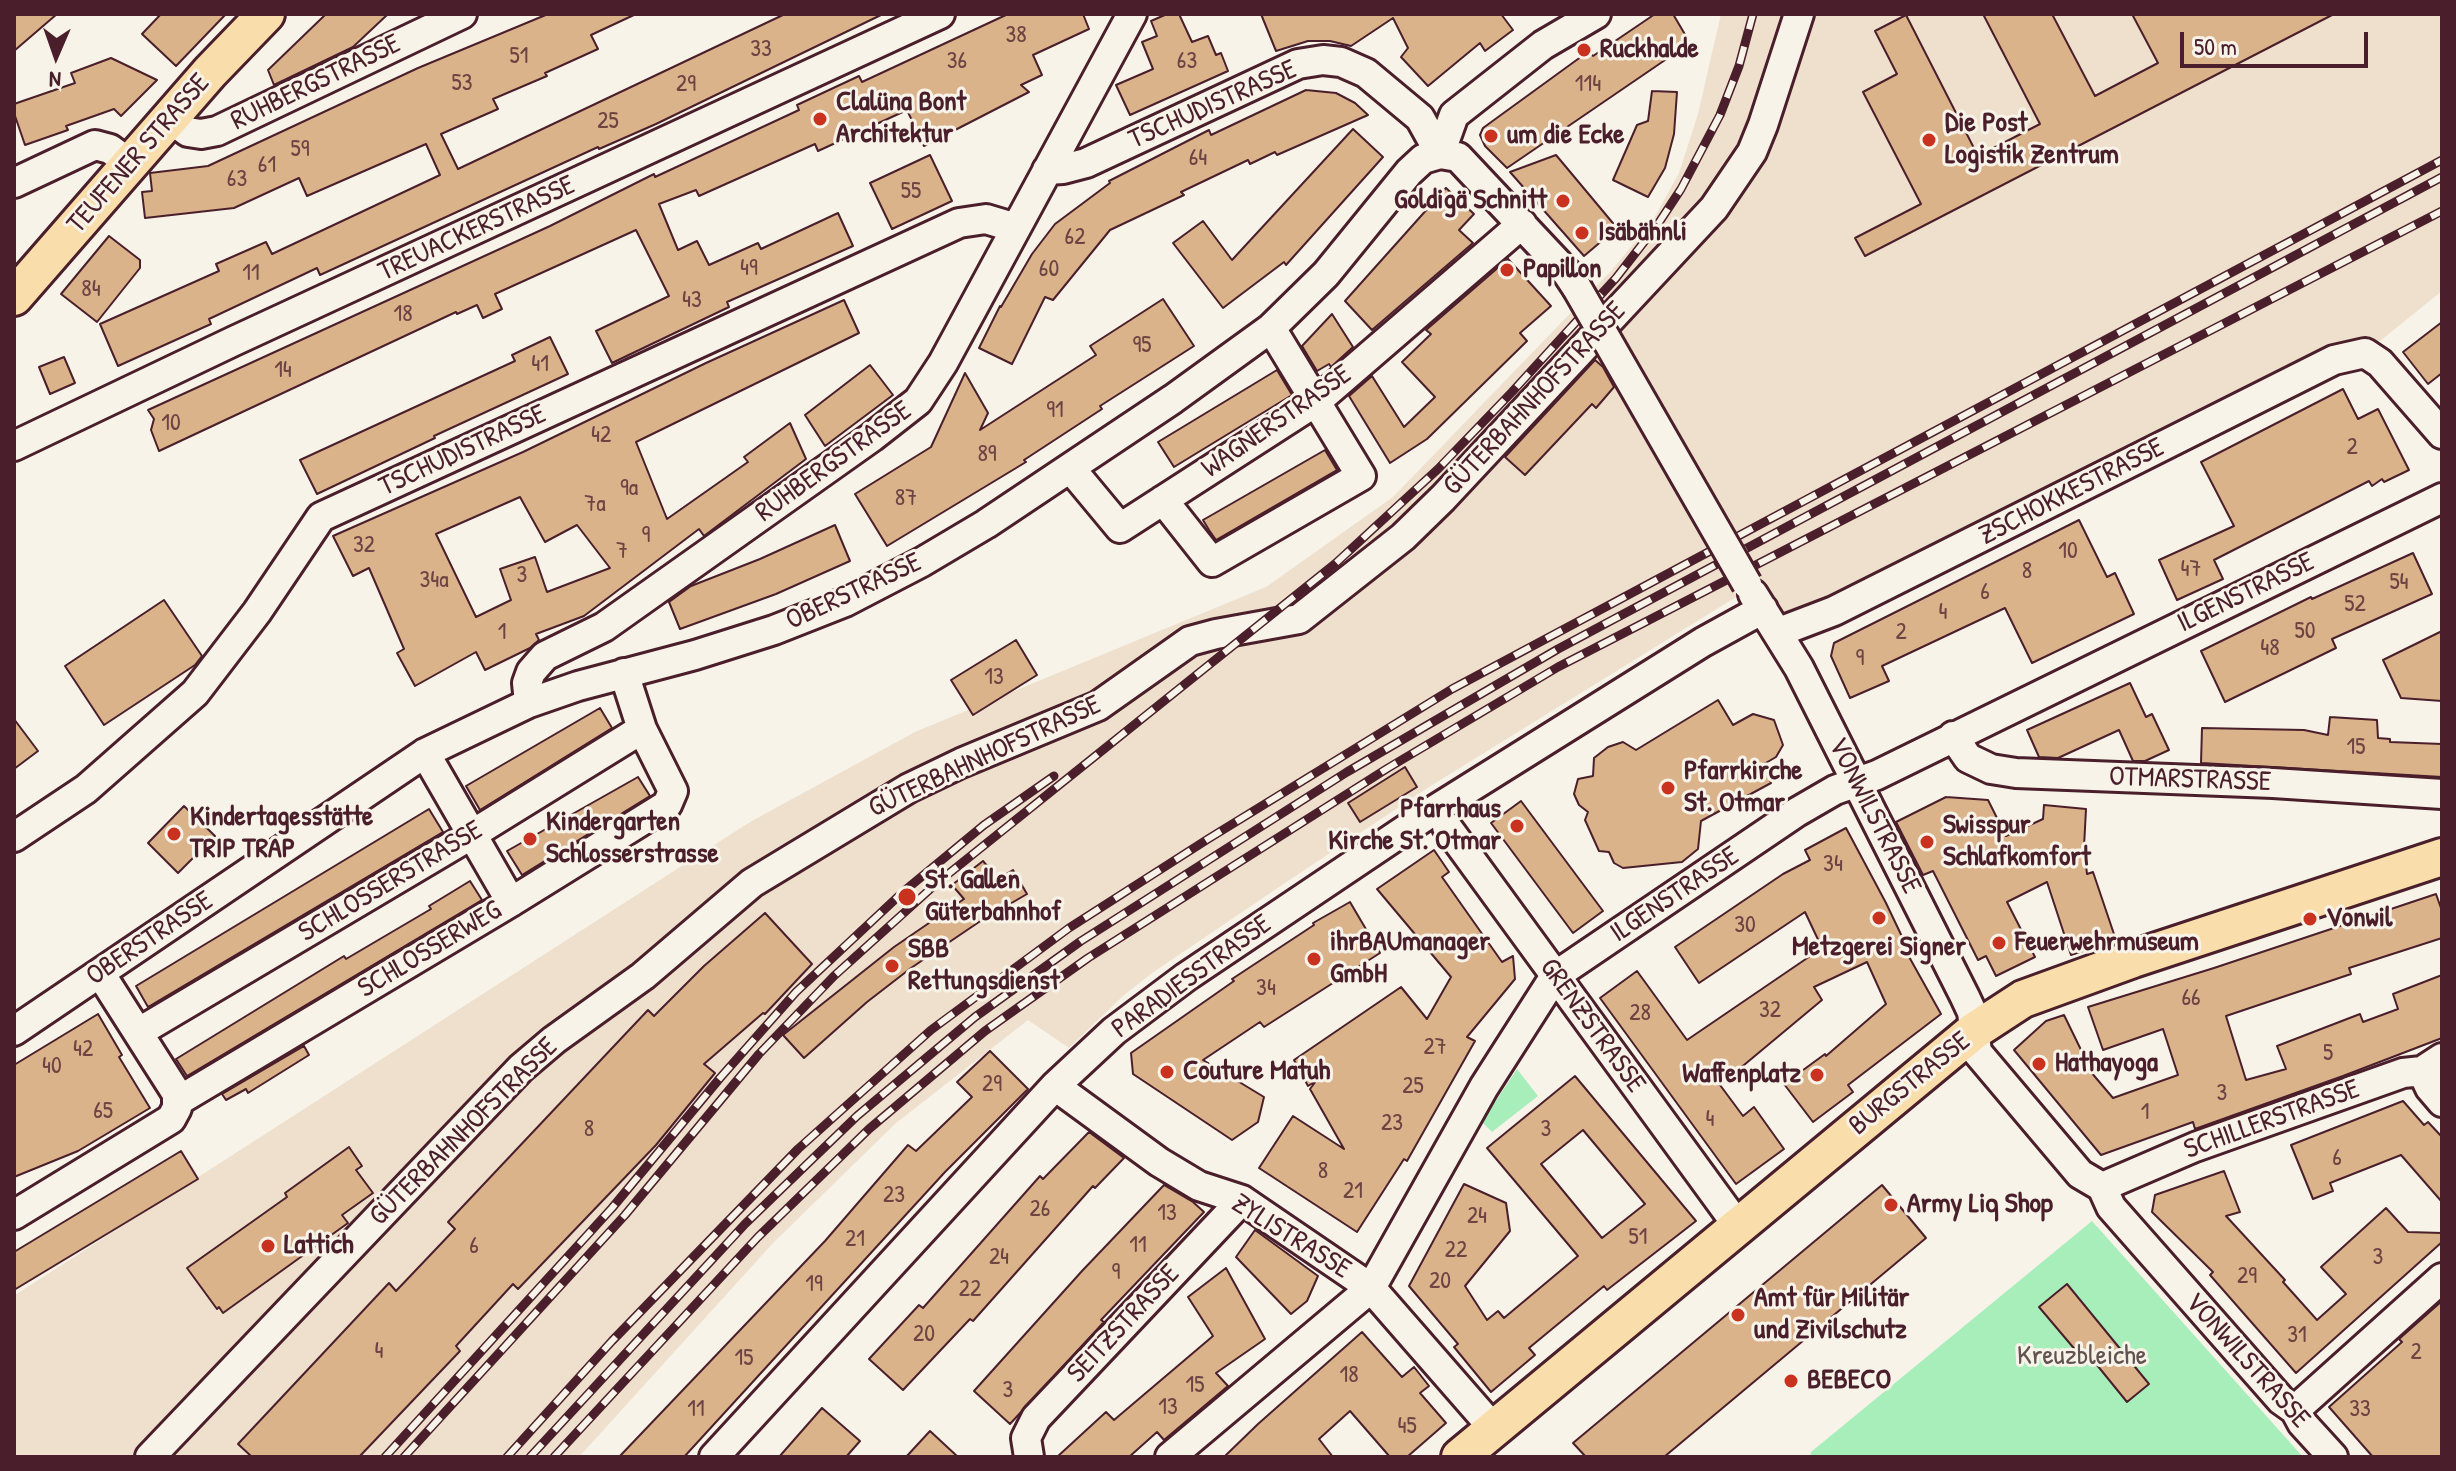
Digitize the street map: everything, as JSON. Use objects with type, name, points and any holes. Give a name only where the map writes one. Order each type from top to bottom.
[{"type":"main road","name":"TEUFENER STRASSE","points":[[14,297],[129,163],[266,14]]},
{"type":"main road","name":"BURGSTRASSE","points":[[1460,1457],[1974,1031],[2023,999],[2442,857]]},
{"type":"street","name":"RUHBERGSTRASSE","points":[[170,118],[188,132],[201,134],[217,131],[462,14]]},
{"type":"street","name":"TREUACKERSTRASSE","points":[[14,446],[940,14]]},
{"type":"street","name":"RUHBERGSTRASSE","points":[[529,703],[527,683],[531,672],[545,656],[604,627],[918,401],[943,363],[1132,14]]},
{"type":"street","points":[[1440,154],[1454,115],[1543,45],[1596,14]]},
{"type":"street","name":"GÜTERBAHNHOFSTRASSE","points":[[150,1457],[521,1068],[554,1040],[643,976],[752,883],[855,818],[923,781],[1098,706],[1190,641],[1290,623],[1307,616],[1403,537],[1714,208],[1752,152],[1778,84],[1799,14]]},
{"type":"street","name":"TSCHUDISTRASSE","points":[[1047,170],[1086,163],[1298,64],[1323,60],[1341,62],[1366,73],[1420,118],[1440,154]]},
{"type":"street","points":[[14,183],[95,145],[110,149],[129,163]]},
{"type":"street","name":"VONWILSTRASSE","points":[[1440,154],[1458,157],[1567,273],[1577,288],[1747,584],[1779,632],[1972,1012],[1977,1052],[2080,1174],[2102,1187],[2111,1207],[2281,1400],[2295,1410],[2302,1423],[2333,1457]]},
{"type":"street","name":"OBERSTRASSE","points":[[14,1031],[425,753],[529,703],[774,630],[845,602],[935,555],[1071,469],[1271,328],[1326,274],[1409,172],[1423,159],[1440,154]]},
{"type":"street","name":"TSCHUDISTRASSE","points":[[14,837],[86,789],[195,693],[257,612],[321,517],[959,223],[986,219],[1016,228]]},
{"type":"street","name":"WAGNERSTRASSE","points":[[1071,469],[1120,528],[1317,401],[1522,224]]},
{"type":"street","points":[[1163,500],[1212,562],[1361,476],[1271,328]]},
{"type":"street","name":"ZSCHOKKESTRASSE","points":[[1779,632],[1834,611],[2334,360],[2365,353],[2380,363],[2442,434]]},
{"type":"street","name":"ILGENSTRASSE","points":[[1170,1457],[1371,1288],[1484,1087],[1555,976],[1797,812],[1835,790],[1877,775],[2442,498]]},
{"type":"street","name":"PARADIESSTRASSE","points":[[727,1453],[1055,1086],[1114,1031],[1212,959],[1436,809],[1703,642],[1763,609]]},
{"type":"street","points":[[624,673],[642,729]]},
{"type":"street","name":"SCHLOSSERWEG","points":[[14,1215],[171,1119],[178,1101],[667,805],[673,791],[642,729]]},
{"type":"street","name":"SCHLOSSERSTRASSE","points":[[139,1032],[471,835],[642,729]]},
{"type":"street","name":"OTMARSTRASSE","points":[[1953,736],[1968,758],[1991,769],[2016,773],[2273,783],[2442,794]]},
{"type":"street","points":[[425,753],[511,902]]},
{"type":"street","name":"GRENZSTRASSE","points":[[1447,827],[1738,1226]]},
{"type":"street","points":[[100,973],[139,1032],[178,1101]]},
{"type":"street","points":[[2432,1064],[2430,1088],[2442,1102]]},
{"type":"street","name":"SCHILLERSTRASSE","points":[[2102,1187],[2195,1147],[2432,1064]]},
{"type":"street","name":"ZYLISTRASSE","points":[[1055,1086],[1159,1162],[1199,1186],[1242,1200],[1371,1288],[1494,1429]]},
{"type":"street","name":"SEITZSTRASSE","points":[[1029,1457],[1026,1438],[1036,1418],[1242,1200]]},
{"type":"street","points":[[2295,1410],[2442,1278]]},
{"type":"shaded area","points":[[1721,14],[2442,14],[2442,291],[2365,353],[1793,627],[1749,589],[1429,787],[1288,881],[1152,973],[1124,995],[1069,1048],[1028,1020],[896,1123],[773,1243],[579,1457],[14,1457],[15,1295],[750,822],[915,732],[1266,587],[1393,497],[1612,270],[1653,220],[1679,173],[1698,114]]},
{"type":"green space","points":[[1517,1069],[1538,1096],[1492,1132],[1482,1122]]},
{"type":"green space","name":"Kreuzbleiche","points":[[2092,1221],[2303,1457],[1810,1457],[1811,1452]]},
{"type":"building","points":[[14,14],[57,14],[14,51]]},
{"type":"building","points":[[161,14],[226,14],[176,66],[142,34]]},
{"type":"building","points":[[326,14],[388,14],[353,47],[274,85],[268,70]]},
{"type":"building","points":[[548,14],[636,14],[591,35],[598,49],[545,73],[547,76],[493,99],[498,109],[441,134],[458,169],[785,14],[883,14],[656,124],[598,147],[320,275],[317,268],[209,319],[211,324],[118,366],[100,324],[219,271],[216,264],[266,242],[272,254],[440,175],[426,144],[307,196],[299,178],[234,208],[145,218],[142,192],[152,191],[150,173],[208,166],[418,68]]},
{"type":"building","points":[[1008,14],[1083,14],[1089,29],[1033,55],[1042,75],[1021,85],[1029,92],[924,146],[907,110],[818,151],[815,144],[699,196],[696,190],[659,204],[678,250],[697,241],[709,265],[758,243],[761,249],[838,213],[853,246],[727,302],[729,307],[612,363],[596,331],[669,296],[636,230],[495,294],[502,309],[483,318],[477,305],[456,312],[159,451],[151,430],[154,419],[148,410],[550,226],[654,174],[655,177],[799,110],[797,105],[859,76],[862,82]]},
{"type":"building","points":[[1167,14],[1179,14],[1192,42],[1208,36],[1216,55],[1221,53],[1228,71],[1130,115],[1116,85],[1153,69],[1142,42],[1157,36],[1151,21]]},
{"type":"building","points":[[1261,14],[1501,14],[1513,30],[1485,51],[1480,43],[1428,86],[1401,57],[1408,48],[1393,18],[1351,46],[1330,41],[1308,41],[1276,51]]},
{"type":"building","points":[[1655,14],[1673,14],[1690,43],[1507,168],[1485,146],[1480,135],[1483,128],[1589,51],[1593,56]]},
{"type":"building","name":"Die Post Logistik Zentrum","points":[[1983,14],[2052,14],[2095,96],[2158,63],[2132,14],[2334,14],[1865,256],[1855,238],[1921,204],[1863,92],[1897,74],[1875,31],[1906,15],[1978,156],[2040,124]]},
{"type":"building","points":[[111,58],[157,80],[121,116],[114,109],[25,145],[14,104],[75,83],[71,73]]},
{"type":"building","points":[[1306,90],[1336,93],[1355,103],[1368,115],[1277,155],[1275,152],[1250,164],[1248,160],[1110,230],[1053,300],[1045,297],[1012,364],[979,348],[1000,306],[1055,224],[1109,181],[1209,130],[1211,135]]},
{"type":"building","points":[[1652,91],[1677,92],[1674,134],[1665,168],[1648,197],[1613,180],[1637,125],[1648,121]]},
{"type":"building","points":[[1353,129],[1383,157],[1286,265],[1284,262],[1223,308],[1173,243],[1203,221],[1232,260]]},
{"type":"building","points":[[930,155],[952,201],[892,229],[870,183]]},
{"type":"building","points":[[1556,155],[1617,228],[1584,256],[1510,172]]},
{"type":"building","points":[[1446,188],[1474,214],[1459,230],[1473,243],[1372,330],[1345,301]]},
{"type":"building","points":[[109,236],[140,260],[140,268],[97,322],[61,294]]},
{"type":"building","points":[[1508,259],[1551,306],[1520,333],[1527,341],[1427,439],[1390,463],[1349,396],[1372,376],[1404,427],[1435,397],[1402,362],[1431,334],[1426,330]]},
{"type":"building","points":[[1163,299],[1194,346],[1100,406],[1102,409],[1024,460],[1026,462],[887,546],[855,494],[931,447],[965,373],[988,413],[980,430],[1096,355],[1090,346]]},
{"type":"building","points":[[844,300],[859,333],[636,442],[667,519],[748,462],[744,457],[790,423],[806,459],[704,536],[699,529],[584,616],[536,634],[539,640],[530,648],[485,670],[476,652],[415,686],[397,653],[404,649],[369,568],[353,576],[333,536],[523,452]],"holes":[[[520,497],[545,542],[577,525],[610,568],[547,592],[535,557],[500,569],[511,600],[476,617],[436,534]]]},
{"type":"building","points":[[1332,314],[1353,347],[1331,367],[1329,364],[1317,371],[1302,346]]},
{"type":"building","points":[[2442,322],[2442,373],[2428,384],[2403,352]]},
{"type":"building","points":[[550,337],[568,374],[317,494],[300,460],[515,361],[512,355]]},
{"type":"building","points":[[64,357],[75,383],[50,394],[39,367]]},
{"type":"building","points":[[1595,360],[1603,367],[1614,387],[1596,408],[1592,404],[1525,475],[1505,457]]},
{"type":"building","points":[[870,365],[893,395],[825,446],[805,415]]},
{"type":"building","points":[[1277,370],[1292,395],[1174,467],[1158,442]]},
{"type":"building","points":[[2343,389],[2358,419],[2378,409],[2409,470],[2384,482],[2382,479],[2372,486],[2369,481],[2214,560],[2223,579],[2177,600],[2159,560],[2234,526],[2201,462]]},
{"type":"building","points":[[1325,450],[1337,470],[1216,540],[1203,520]]},
{"type":"building","points":[[2079,520],[2107,577],[2115,573],[2134,614],[2032,663],[2005,608],[1882,666],[1889,681],[1850,698],[1831,656],[1834,643]]},
{"type":"building","points":[[835,525],[850,561],[776,594],[680,629],[669,602],[691,586]]},
{"type":"building","points":[[2413,553],[2432,594],[2332,639],[2336,648],[2225,702],[2201,651],[2311,597]]},
{"type":"building","points":[[164,600],[202,656],[195,665],[104,725],[65,666]]},
{"type":"building","points":[[2442,631],[2442,701],[2401,698],[2383,660]]},
{"type":"building","points":[[1016,640],[1037,675],[973,715],[951,680]]},
{"type":"building","points":[[2130,683],[2146,717],[2152,714],[2169,750],[2145,761],[2133,761],[2119,730],[2058,758],[2039,757],[2027,730]]},
{"type":"building","name":"Pfarrkirche St. Otmar","points":[[1718,700],[1733,725],[1753,714],[1774,720],[1783,745],[1776,757],[1764,764],[1771,783],[1701,821],[1698,849],[1682,862],[1623,868],[1614,863],[1609,852],[1599,851],[1585,820],[1588,812],[1579,805],[1574,794],[1578,779],[1593,776],[1594,758],[1608,747],[1623,742],[1636,750]]},
{"type":"building","points":[[600,708],[612,728],[480,810],[466,786]]},
{"type":"building","points":[[2330,717],[2377,720],[2378,738],[2390,739],[2390,742],[2442,744],[2442,777],[2201,763],[2202,728],[2304,730],[2328,735]]},
{"type":"building","points":[[14,719],[38,751],[14,769]]},
{"type":"building","points":[[1405,767],[1417,787],[1360,822],[1348,803]]},
{"type":"building","points":[[638,777],[650,796],[522,875],[507,851]]},
{"type":"building","points":[[1946,797],[1988,800],[2006,836],[2043,819],[2044,805],[2086,809],[2084,847],[2087,874],[2093,872],[2116,940],[2071,955],[2047,882],[2007,902],[2035,957],[1996,976],[1986,956],[1978,960],[1933,871],[1923,875],[1896,822]]},
{"type":"building","points":[[1521,801],[1603,911],[1573,933],[1491,823]]},
{"type":"building","points":[[184,806],[215,836],[178,873],[148,843]]},
{"type":"building","points":[[429,809],[443,832],[148,1007],[136,986]]},
{"type":"building","points":[[1846,828],[1886,903],[1906,945],[1903,946],[1941,1014],[1848,1085],[1853,1092],[1813,1122],[1784,1084],[1826,1056],[1886,1004],[1867,962],[1814,987],[1822,1000],[1720,1085],[1743,1116],[1754,1107],[1784,1149],[1736,1184],[1600,998],[1637,971],[1687,1040],[1822,948],[1805,912],[1699,983],[1675,947],[1783,874],[1810,860],[1805,850]]},
{"type":"building","points":[[1434,850],[1449,872],[1442,877],[1502,962],[1513,956],[1515,979],[1467,1037],[1475,1041],[1407,1161],[1404,1159],[1357,1232],[1259,1168],[1293,1116],[1344,1149],[1310,1089],[1316,1081],[1308,1086],[1294,1060],[1401,987],[1427,1019],[1451,977],[1377,889]]},
{"type":"building","name":"SBB Rettungsdienst","points":[[983,861],[998,879],[1013,870],[1027,894],[911,968],[804,1058],[783,1035],[894,947],[964,899],[952,885]]},
{"type":"building","points":[[470,881],[482,900],[187,1076],[176,1059],[344,956],[346,959],[431,909],[429,906]]},
{"type":"building","points":[[2436,894],[2442,911],[2442,938],[2349,968],[2351,974],[2226,1016],[2246,1080],[2286,1069],[2277,1046],[2360,1014],[2363,1022],[2398,1009],[2393,994],[2442,975],[2442,1038],[2343,1076],[2195,1129],[2193,1122],[2101,1155],[2014,1050],[2046,1021],[2064,1015],[2084,1056],[2079,1058],[2113,1098],[2178,1075],[2163,1029],[2103,1050],[2088,1007]]},
{"type":"building","points":[[1350,902],[1380,953],[1264,1027],[1260,1022],[1203,1060],[1264,1097],[1258,1122],[1232,1140],[1133,1074],[1131,1053],[1313,923]]},
{"type":"building","points":[[765,913],[812,964],[765,1014],[704,1064],[715,1073],[656,1145],[518,1289],[513,1284],[456,1346],[460,1351],[359,1457],[252,1457],[238,1444],[389,1283],[396,1291],[455,1229],[448,1222],[648,1010],[654,1016],[704,966]]},
{"type":"building","points":[[98,1014],[122,1055],[119,1057],[150,1108],[78,1151],[14,1177],[14,1065]]},
{"type":"building","points":[[304,1046],[309,1055],[248,1093],[246,1089],[226,1100],[222,1094]]},
{"type":"building","points":[[990,1051],[1028,1089],[945,1172],[684,1457],[619,1457],[825,1241],[908,1145],[916,1151],[972,1097],[957,1082]]},
{"type":"building","points":[[1575,1076],[1696,1221],[1607,1290],[1604,1286],[1529,1348],[1535,1355],[1491,1392],[1454,1347],[1458,1344],[1409,1286],[1464,1184],[1506,1203],[1510,1231],[1465,1286],[1487,1320],[1498,1311],[1504,1318],[1578,1256],[1487,1148]],"holes":[[[1583,1130],[1645,1204],[1602,1238],[1541,1164]]]},
{"type":"building","points":[[2403,1101],[2424,1125],[2428,1122],[2442,1137],[2442,1202],[2401,1155],[2330,1183],[2333,1191],[2313,1199],[2291,1145]]},
{"type":"building","points":[[1089,1132],[1124,1158],[1095,1188],[1093,1186],[973,1321],[970,1319],[903,1390],[869,1359],[919,1305],[923,1308],[1040,1176],[1043,1179]]},
{"type":"building","name":"Lattich","points":[[349,1147],[362,1166],[356,1170],[373,1193],[342,1215],[348,1223],[223,1313],[219,1307],[217,1309],[187,1268],[287,1197],[285,1193]]},
{"type":"building","points":[[181,1151],[198,1179],[14,1290],[14,1252]]},
{"type":"building","points":[[2224,1171],[2240,1212],[2226,1216],[2317,1320],[2346,1294],[2321,1267],[2386,1208],[2408,1232],[2442,1233],[2442,1242],[2296,1373],[2210,1275],[2213,1272],[2152,1212],[2155,1195]]},
{"type":"building","points":[[1164,1185],[1204,1212],[1101,1320],[1104,1322],[1010,1424],[974,1391]]},
{"type":"building","points":[[1882,1185],[1926,1238],[1664,1457],[1586,1457],[1573,1443]]},
{"type":"building","points":[[1255,1230],[1318,1276],[1307,1301],[1291,1314],[1236,1257]]},
{"type":"building","points":[[1226,1268],[1265,1339],[1216,1373],[1228,1386],[1164,1440],[1157,1432],[1129,1457],[1057,1457],[1106,1412],[1114,1420],[1213,1336],[1188,1297]]},
{"type":"building","points":[[2067,1284],[2149,1384],[2127,1402],[2088,1354],[2083,1359],[2039,1307]]},
{"type":"building","points":[[2442,1301],[2442,1457],[2373,1457],[2329,1407],[2402,1342],[2399,1339]]},
{"type":"building","points":[[1362,1332],[1402,1377],[1414,1367],[1429,1386],[1420,1393],[1446,1423],[1407,1457],[1390,1457],[1350,1411],[1319,1439],[1333,1457],[1224,1457],[1258,1424]]},
{"type":"building","points":[[822,1408],[860,1441],[846,1457],[779,1457]]},
{"type":"building","points":[[930,1431],[958,1457],[906,1457]]},
{"type":"railway","points":[[404,1457],[625,1215],[759,1054],[834,976],[937,883],[1336,563],[1438,469],[1512,392],[1616,278],[1681,189],[1720,115],[1739,66],[1753,14]]},
{"type":"railway","points":[[507,1457],[612,1341],[798,1149],[931,1030],[1069,928],[1452,689],[2442,160]]},
{"type":"railway","points":[[530,1457],[745,1224],[857,1116],[975,1017],[1081,941],[1347,772],[1558,649],[2442,177]]},
{"type":"railway","points":[[554,1457],[758,1237],[869,1129],[985,1031],[1088,958],[1388,768],[1558,667],[2442,211]]},
{"type":"railway","points":[[385,1457],[612,1208],[796,992],[903,892],[984,825],[1054,776]]},
{"type":"place","name":"Ruckhalde","points":[[1584,50]]},
{"type":"place","name":"Clalüna Bont Architektur","points":[[820,119]]},
{"type":"place","name":"um die Ecke","points":[[1491,136]]},
{"type":"place","name":"Die Post Logistik Zentrum","points":[[1929,140]]},
{"type":"place","name":"Goldigä Schnitt","points":[[1563,201]]},
{"type":"place","name":"Isäbähnli","points":[[1582,233]]},
{"type":"place","name":"Papillon","points":[[1507,270]]},
{"type":"place","name":"Pfarrkirche St. Otmar","points":[[1668,788]]},
{"type":"place","name":"Pfarrhaus Kirche St. Otmar","points":[[1517,826]]},
{"type":"place","name":"Kindertagesstätte TRIP TRAP","points":[[174,834]]},
{"type":"place","name":"Kindergarten Schlosserstrasse","points":[[530,839]]},
{"type":"place","name":"Swisspur Schlafkomfort","points":[[1927,842]]},
{"type":"place","name":"St. Gallen Güterbahnhof","points":[[907,897]]},
{"type":"place","name":"Metzgerei Signer","points":[[1879,918]]},
{"type":"place","name":"Vonwil","points":[[2310,919]]},
{"type":"place","name":"Feuerwehrmuseum","points":[[1999,943]]},
{"type":"place","name":"ihrBAUmanager GmbH","points":[[1314,959]]},
{"type":"place","name":"SBB Rettungsdienst","points":[[892,966]]},
{"type":"place","name":"Hathayoga","points":[[2039,1064]]},
{"type":"place","name":"Couture Matuh","points":[[1167,1072]]},
{"type":"place","name":"Waffenplatz","points":[[1817,1075]]},
{"type":"place","name":"Army Liq Shop","points":[[1891,1205]]},
{"type":"place","name":"Lattich","points":[[268,1246]]},
{"type":"place","name":"Amt für Militär und Zivilschutz","points":[[1738,1315]]},
{"type":"place","name":"BEBECO","points":[[1791,1381]]}]
